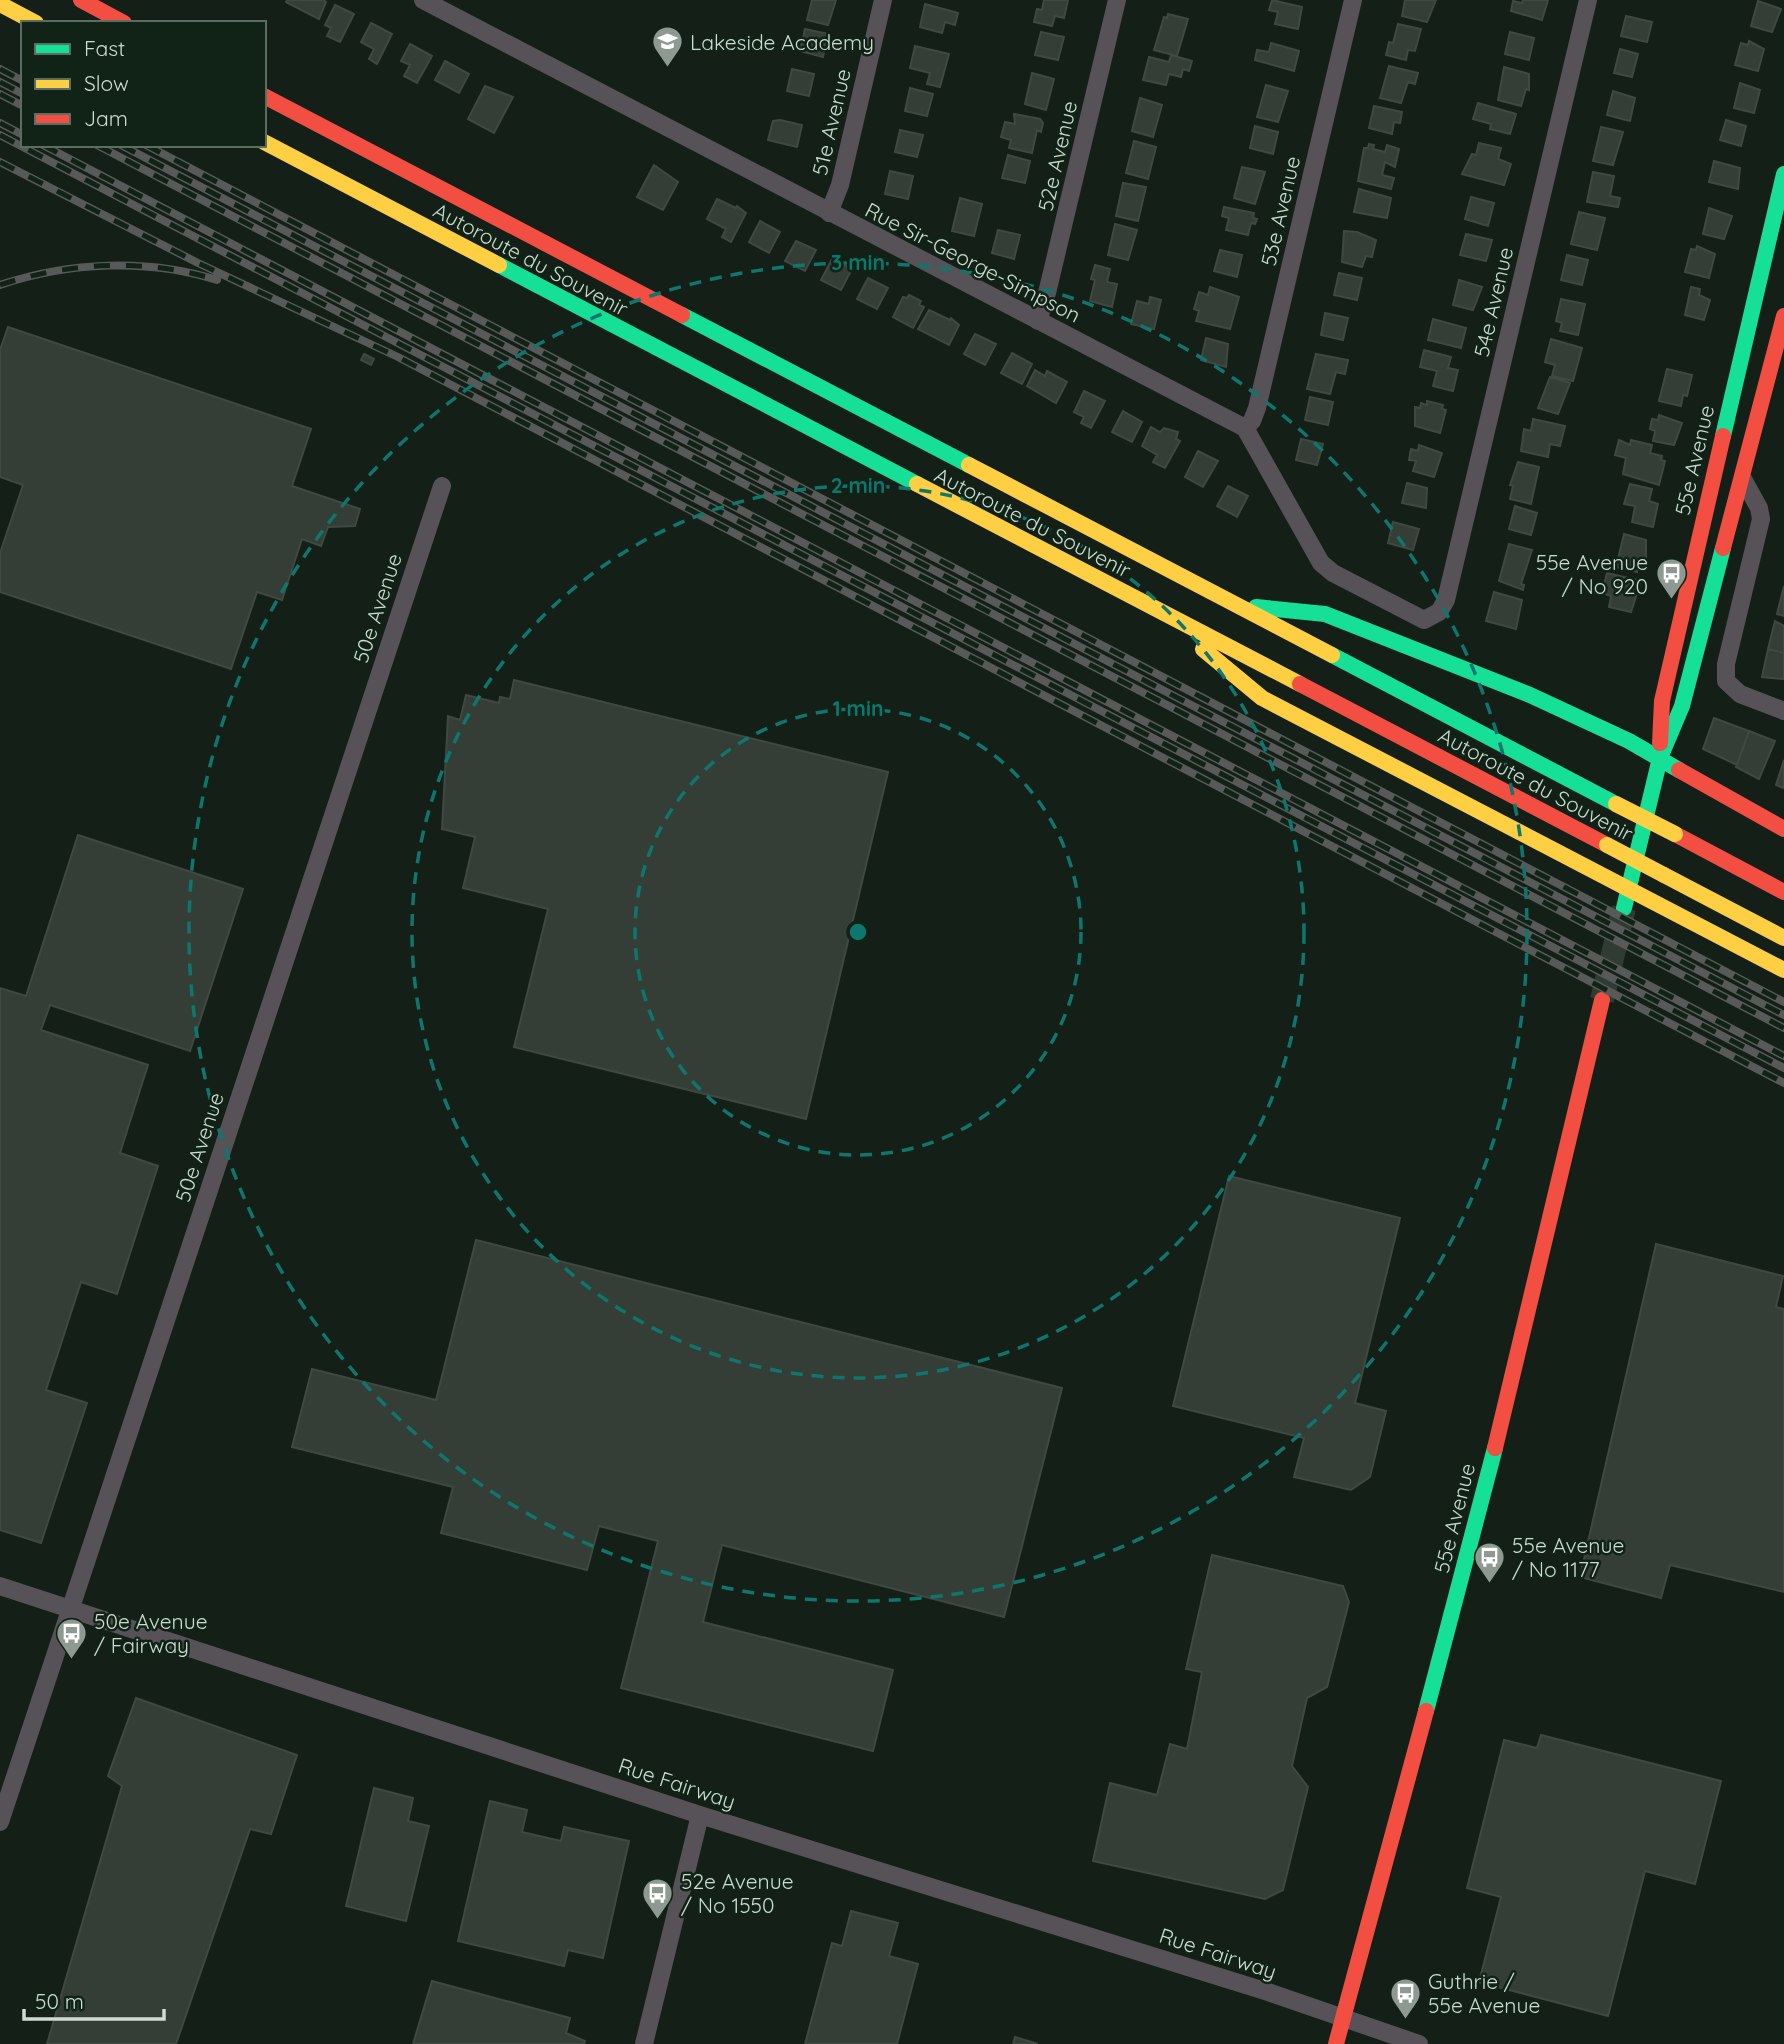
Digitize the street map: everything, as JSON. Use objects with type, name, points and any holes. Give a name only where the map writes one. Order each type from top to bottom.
[{"type":"main road","points":[[81,0],[120,21]]},
{"type":"main road","points":[[0,4],[32,21]]},
{"type":"main road","name":"Autoroute du Souvenir","points":[[266,97],[1784,892]]},
{"type":"main road","name":"Autoroute du Souvenir","points":[[266,143],[1784,938]]},
{"type":"main road","name":"55e Avenue","points":[[1660,758],[1662,701],[1784,174]]},
{"type":"main road","name":"55e Avenue","points":[[1624,908],[1660,758],[1682,706],[1744,479],[1784,316]]},
{"type":"main road","points":[[1149,605],[1273,704],[1784,970]]},
{"type":"main road","points":[[1236,605],[1325,614],[1530,695],[1660,758],[1784,829]]},
{"type":"main road","name":"55e Avenue","points":[[1336,2044],[1479,1514],[1602,1000]]},
{"type":"street","name":"Rue Sir-George-Simpson","points":[[423,0],[1245,428]]},
{"type":"street","name":"51e Avenue","points":[[829,213],[840,185],[883,0]]},
{"type":"street","name":"52e Avenue","points":[[1038,321],[1117,0]]},
{"type":"street","name":"53e Avenue","points":[[1245,428],[1257,408],[1353,0]]},
{"type":"street","name":"54e Avenue","points":[[1245,428],[1315,556],[1326,569],[1417,617],[1429,619],[1439,612],[1451,578],[1588,0]]},
{"type":"street","points":[[1744,479],[1759,508],[1761,519],[1726,664],[1726,681],[1740,694],[1784,711]]},
{"type":"street","name":"50e Avenue","points":[[0,1822],[442,485]]},
{"type":"street","name":"Rue Fairway","points":[[0,1586],[700,1815],[998,1906],[1419,2044]]},
{"type":"street","points":[[644,2044],[700,1815]]},
{"type":"building","points":[[812,0],[836,0],[828,25],[807,20]]},
{"type":"building","points":[[1044,0],[1068,0],[1064,18],[1055,16],[1052,26],[1034,22],[1037,9],[1042,10]]},
{"type":"building","points":[[1272,0],[1302,7],[1298,29],[1275,24],[1278,12],[1269,10]]},
{"type":"building","points":[[1405,0],[1436,0],[1427,22],[1402,16]]},
{"type":"building","points":[[1523,0],[1548,0],[1542,20],[1511,11],[1513,1],[1522,3]]},
{"type":"building","points":[[1758,1],[1781,9],[1772,32],[1751,26]]},
{"type":"building","points":[[286,2],[326,2],[319,19]]},
{"type":"building","points":[[925,4],[958,13],[955,25],[945,22],[942,33],[920,27]]},
{"type":"building","points":[[335,5],[354,14],[340,42],[327,36],[331,28],[325,25]]},
{"type":"building","points":[[1168,14],[1188,19],[1177,56],[1154,50],[1164,17],[1167,18]]},
{"type":"building","points":[[1626,16],[1652,22],[1647,42],[1621,36]]},
{"type":"building","points":[[371,23],[392,34],[377,64],[369,59],[374,49],[361,42]]},
{"type":"building","points":[[1398,24],[1421,29],[1415,51],[1408,50],[1406,60],[1386,55],[1389,42],[1393,43]]},
{"type":"building","points":[[805,29],[828,34],[823,57],[800,51]]},
{"type":"building","points":[[1041,32],[1064,37],[1058,60],[1035,55]]},
{"type":"building","points":[[1510,32],[1534,38],[1529,60],[1505,54]]},
{"type":"building","points":[[1749,41],[1764,49],[1758,71],[1735,65],[1741,43],[1748,45]]},
{"type":"building","points":[[1271,43],[1299,51],[1294,71],[1255,60],[1257,50],[1269,52]]},
{"type":"building","points":[[410,44],[432,56],[417,83],[404,76],[410,65],[401,61]]},
{"type":"building","points":[[915,46],[949,54],[940,87],[927,84],[930,73],[910,68]]},
{"type":"building","points":[[1620,49],[1638,54],[1632,77],[1614,73]]},
{"type":"building","points":[[1171,55],[1192,61],[1189,71],[1183,69],[1181,77],[1169,74],[1166,85],[1143,80],[1149,57],[1169,62]]},
{"type":"building","points":[[445,61],[469,74],[459,93],[435,80]]},
{"type":"building","points":[[1389,66],[1418,73],[1415,84],[1408,82],[1401,103],[1380,98]]},
{"type":"building","points":[[1504,67],[1529,74],[1529,90],[1526,89],[1521,106],[1498,100]]},
{"type":"building","points":[[792,69],[814,74],[809,96],[787,91]]},
{"type":"building","points":[[1032,73],[1054,79],[1046,110],[1025,104]]},
{"type":"building","points":[[1740,83],[1760,90],[1754,113],[1734,108]]},
{"type":"building","points":[[1266,85],[1288,91],[1278,122],[1257,117]]},
{"type":"building","points":[[485,86],[513,97],[494,133],[468,119]]},
{"type":"building","points":[[910,88],[933,94],[927,116],[905,111]]},
{"type":"building","points":[[1613,91],[1635,98],[1630,121],[1607,115]]},
{"type":"building","points":[[1140,98],[1162,105],[1153,137],[1132,131]]},
{"type":"building","points":[[1478,103],[1516,114],[1510,134],[1490,129],[1491,124],[1473,119]]},
{"type":"building","points":[[1374,106],[1402,112],[1400,123],[1394,122],[1392,134],[1369,128]]},
{"type":"building","points":[[1014,114],[1040,119],[1043,123],[1041,132],[1037,130],[1032,153],[1009,148],[1011,140],[1001,137],[1005,122],[1015,124]]},
{"type":"building","points":[[1726,120],[1746,126],[1741,146],[1720,140]]},
{"type":"building","points":[[773,121],[802,125],[797,147],[768,140]]},
{"type":"building","points":[[1255,126],[1278,132],[1273,154],[1250,148]]},
{"type":"building","points":[[1601,127],[1623,132],[1613,165],[1593,161]]},
{"type":"building","points":[[900,130],[923,135],[917,157],[895,152]]},
{"type":"building","points":[[1134,141],[1156,147],[1148,179],[1126,173]]},
{"type":"building","points":[[1479,143],[1501,148],[1498,159],[1511,164],[1504,185],[1462,174],[1472,154],[1476,155]]},
{"type":"building","points":[[1369,144],[1374,145],[1373,149],[1385,152],[1387,145],[1399,149],[1395,167],[1385,162],[1382,175],[1394,178],[1391,189],[1358,181],[1364,148],[1368,148]]},
{"type":"building","points":[[1008,155],[1030,161],[1025,183],[1002,178]]},
{"type":"building","points":[[1714,161],[1740,168],[1738,189],[1709,182]]},
{"type":"building","points":[[654,165],[678,182],[663,210],[637,197]]},
{"type":"building","points":[[1242,167],[1265,172],[1255,204],[1234,198]]},
{"type":"building","points":[[890,171],[913,176],[908,199],[885,194]]},
{"type":"building","points":[[1593,172],[1614,176],[1610,196],[1620,198],[1618,207],[1587,202]]},
{"type":"building","points":[[1123,183],[1146,187],[1138,221],[1116,216]]},
{"type":"building","points":[[1359,189],[1391,198],[1387,218],[1354,212]]},
{"type":"building","points":[[1471,197],[1494,203],[1488,226],[1465,219]]},
{"type":"building","points":[[960,198],[982,204],[974,236],[952,231]]},
{"type":"building","points":[[717,199],[736,208],[737,206],[746,213],[731,242],[722,237],[726,229],[707,219]]},
{"type":"building","points":[[1224,207],[1254,213],[1253,218],[1257,219],[1255,224],[1251,223],[1248,235],[1226,230],[1229,218],[1222,216]]},
{"type":"building","points":[[1709,208],[1732,216],[1724,239],[1703,234]]},
{"type":"building","points":[[1579,212],[1605,218],[1597,250],[1571,244]]},
{"type":"building","points":[[760,221],[780,232],[769,253],[749,242]]},
{"type":"building","points":[[1115,224],[1137,230],[1128,260],[1108,255]]},
{"type":"building","points":[[998,230],[1020,235],[1014,259],[992,253]]},
{"type":"building","points":[[1344,231],[1357,232],[1376,240],[1372,257],[1366,256],[1362,267],[1342,262]]},
{"type":"building","points":[[1466,234],[1492,240],[1486,261],[1460,255]]},
{"type":"building","points":[[796,241],[816,250],[805,271],[785,261]]},
{"type":"building","points":[[1697,246],[1715,254],[1709,278],[1685,272],[1691,249],[1696,250]]},
{"type":"building","points":[[1220,250],[1242,255],[1237,277],[1214,271]]},
{"type":"building","points":[[1567,255],[1588,260],[1582,285],[1561,280]]},
{"type":"building","points":[[832,259],[852,269],[841,290],[821,280]]},
{"type":"building","points":[[1095,265],[1110,269],[1107,282],[1117,284],[1112,307],[1090,301]]},
{"type":"building","points":[[1339,273],[1362,278],[1357,300],[1334,295]]},
{"type":"building","points":[[868,278],[888,288],[877,309],[857,299]]},
{"type":"building","points":[[1459,280],[1482,287],[1473,310],[1453,305]]},
{"type":"building","points":[[1210,287],[1239,297],[1230,329],[1196,321],[1199,311],[1194,309],[1199,292],[1208,295]]},
{"type":"building","points":[[1691,287],[1700,289],[1699,295],[1710,300],[1704,320],[1685,315]]},
{"type":"building","points":[[909,295],[921,301],[919,305],[924,307],[913,328],[893,317],[903,297],[907,298]]},
{"type":"building","points":[[1150,297],[1161,300],[1154,329],[1131,324],[1137,301],[1149,304]]},
{"type":"building","points":[[1561,299],[1585,304],[1578,335],[1560,331],[1562,323],[1556,321]]},
{"type":"building","points":[[929,310],[950,320],[951,318],[959,325],[949,345],[918,329]]},
{"type":"building","points":[[1325,313],[1348,318],[1343,340],[1321,335]]},
{"type":"building","points":[[1433,319],[1466,328],[1461,348],[1428,340]]},
{"type":"building","points":[[8,327],[311,429],[292,486],[360,509],[355,526],[328,527],[321,546],[302,539],[282,600],[257,592],[231,669],[0,592],[0,553],[23,485],[0,477],[0,350]]},
{"type":"building","points":[[975,334],[996,344],[985,365],[964,354]]},
{"type":"building","points":[[1206,338],[1228,344],[1226,367],[1201,360]]},
{"type":"building","points":[[1551,339],[1582,348],[1573,381],[1552,376],[1555,365],[1545,362]]},
{"type":"building","points":[[1424,350],[1451,357],[1448,368],[1458,370],[1453,391],[1433,386],[1437,371],[1420,367]]},
{"type":"building","points":[[1012,353],[1032,364],[1022,384],[1001,373]]},
{"type":"building","points":[[364,354],[374,359],[371,365],[361,360]]},
{"type":"building","points":[[1316,354],[1348,360],[1345,374],[1336,372],[1330,394],[1307,389]]},
{"type":"building","points":[[1667,369],[1692,375],[1687,396],[1683,395],[1681,406],[1659,401]]},
{"type":"building","points":[[1035,370],[1045,376],[1047,371],[1067,382],[1056,403],[1027,386]]},
{"type":"building","points":[[1550,377],[1570,383],[1558,414],[1538,408]]},
{"type":"building","points":[[1084,391],[1105,401],[1091,428],[1081,423],[1084,417],[1074,412]]},
{"type":"building","points":[[1310,397],[1333,402],[1328,425],[1305,420]]},
{"type":"building","points":[[1427,401],[1443,405],[1442,409],[1446,410],[1440,433],[1415,426],[1415,407],[1420,408],[1421,403],[1427,405]]},
{"type":"building","points":[[1123,411],[1142,422],[1132,442],[1112,432]]},
{"type":"building","points":[[1659,415],[1682,423],[1674,445],[1653,441],[1655,431],[1650,429],[1652,419],[1658,420]]},
{"type":"building","points":[[1533,419],[1565,426],[1560,446],[1550,444],[1548,457],[1521,451],[1524,429],[1531,431]]},
{"type":"building","points":[[1151,427],[1160,432],[1164,428],[1178,432],[1176,439],[1180,441],[1165,468],[1153,462],[1157,455],[1142,446]]},
{"type":"building","points":[[1301,439],[1323,444],[1317,465],[1296,460]]},
{"type":"building","points":[[1619,440],[1630,445],[1631,440],[1652,445],[1650,453],[1662,456],[1661,460],[1665,461],[1659,485],[1623,474],[1626,458],[1615,455]]},
{"type":"building","points":[[1419,445],[1442,453],[1434,477],[1413,471],[1416,461],[1409,460],[1411,449],[1418,451]]},
{"type":"building","points":[[1198,451],[1218,461],[1203,487],[1185,477]]},
{"type":"building","points":[[1518,462],[1539,467],[1531,504],[1510,499],[1513,486],[1510,485]]},
{"type":"building","points":[[1407,483],[1427,488],[1426,508],[1402,503]]},
{"type":"building","points":[[1630,484],[1652,489],[1649,501],[1658,504],[1653,527],[1632,522],[1635,506],[1624,504]]},
{"type":"building","points":[[1228,486],[1248,496],[1237,517],[1217,506]]},
{"type":"building","points":[[1515,506],[1537,513],[1531,535],[1509,529]]},
{"type":"building","points":[[1393,522],[1419,529],[1413,550],[1388,543]]},
{"type":"building","points":[[1624,534],[1646,540],[1646,558],[1640,560],[1637,572],[1616,567]]},
{"type":"building","points":[[1509,544],[1532,550],[1521,584],[1524,585],[1523,590],[1499,581]]},
{"type":"building","points":[[1607,573],[1641,581],[1631,612],[1609,607],[1611,596],[1602,593]]},
{"type":"building","points":[[1784,586],[1784,616],[1777,614]]},
{"type":"building","points":[[1494,592],[1522,600],[1516,629],[1486,621]]},
{"type":"building","points":[[1775,621],[1784,626],[1784,653],[1768,649]]},
{"type":"building","points":[[1768,649],[1784,653],[1784,679],[1762,677]]},
{"type":"building","points":[[514,680],[888,772],[806,1119],[514,1047],[548,909],[463,888],[475,837],[442,829],[448,716],[460,720],[466,695],[499,703],[500,697],[510,699]]},
{"type":"building","points":[[1714,718],[1749,731],[1737,765],[1703,749]]},
{"type":"building","points":[[1749,731],[1775,741],[1759,779],[1736,767]]},
{"type":"building","points":[[1784,760],[1784,786],[1783,788],[1776,785]]},
{"type":"building","points":[[78,835],[243,889],[190,1051],[50,1005],[41,1030],[148,1065],[120,1153],[158,1166],[117,1294],[81,1282],[46,1390],[87,1403],[41,1543],[0,1530],[0,988],[26,996]]},
{"type":"building","points":[[1229,1176],[1400,1218],[1355,1403],[1386,1411],[1370,1477],[1351,1490],[1294,1477],[1304,1438],[1173,1406]]},
{"type":"building","points":[[476,1240],[1062,1388],[1004,1617],[722,1545],[703,1622],[893,1670],[873,1751],[621,1688],[658,1541],[599,1526],[587,1570],[441,1533],[453,1487],[292,1447],[312,1369],[436,1400]]},
{"type":"building","points":[[1656,1244],[1783,1276],[1776,1307],[1784,1309],[1784,1592],[1670,1565],[1661,1598],[1580,1577]]},
{"type":"building","points":[[1212,1555],[1343,1586],[1349,1602],[1327,1687],[1307,1698],[1292,1766],[1308,1787],[1283,1890],[1265,1899],[1093,1861],[1110,1783],[1157,1795],[1170,1744],[1187,1749],[1202,1672],[1186,1669]]},
{"type":"building","points":[[136,1698],[297,1755],[271,1834],[250,1829],[176,2044],[47,2044],[122,1786],[108,1776]]},
{"type":"building","points":[[1541,1735],[1721,1781],[1695,1884],[1645,1871],[1608,2016],[1479,1982],[1501,1897],[1467,1888],[1504,1740],[1537,1748]]},
{"type":"building","points":[[374,1788],[413,1798],[408,1821],[429,1826],[406,1921],[346,1906]]},
{"type":"building","points":[[490,1801],[527,1810],[522,1832],[561,1841],[564,1827],[629,1841],[603,1958],[568,1950],[564,1966],[458,1941]]},
{"type":"building","points":[[851,1911],[898,1923],[889,1956],[918,1964],[897,2044],[805,2044],[832,1943],[842,1946]]},
{"type":"building","points":[[432,1981],[570,2018],[566,2033],[585,2041],[584,2044],[413,2044]]},
{"type":"building","points":[[1015,2037],[1038,2044],[1013,2044]]},
{"type":"tunnel","points":[[1602,1000],[1624,908]]},
{"type":"railway","points":[[0,69],[21,80]]},
{"type":"railway","points":[[0,82],[21,93]]},
{"type":"railway","points":[[0,94],[21,105]]},
{"type":"railway","points":[[0,123],[21,134]]},
{"type":"railway","points":[[0,135],[21,146]]},
{"type":"railway","points":[[23,147],[1784,1068]]},
{"type":"railway","points":[[47,147],[1784,1056]]},
{"type":"railway","points":[[101,147],[1784,1028]]},
{"type":"railway","points":[[125,147],[1784,1015]]},
{"type":"railway","points":[[150,147],[1784,1002]]},
{"type":"railway","points":[[0,162],[198,263],[398,357],[1784,1083]]},
{"type":"railway","points":[[0,285],[53,271],[108,266],[164,268],[217,280]]},
{"type":"traffic: fast","points":[[1723,436],[1784,174]]},
{"type":"traffic: fast","points":[[499,265],[917,484]]},
{"type":"traffic: fast","points":[[682,315],[969,465]]},
{"type":"traffic: fast","points":[[1624,908],[1660,758],[1682,706],[1723,548]]},
{"type":"traffic: fast","points":[[1256,607],[1325,614],[1530,695],[1629,741],[1679,770]]},
{"type":"traffic: fast","points":[[1332,655],[1616,804]]},
{"type":"traffic: fast","points":[[1426,1711],[1495,1448]]},
{"type":"traffic: slow","points":[[0,4],[32,21]]},
{"type":"traffic: slow","points":[[266,143],[499,265]]},
{"type":"traffic: slow","points":[[969,465],[1332,655]]},
{"type":"traffic: slow","points":[[917,484],[1300,684]]},
{"type":"traffic: slow","points":[[1203,649],[1262,698],[1784,970]]},
{"type":"traffic: slow","points":[[1616,804],[1675,834]]},
{"type":"traffic: slow","points":[[1607,845],[1664,875]]},
{"type":"traffic: slow","points":[[1664,875],[1784,938]]},
{"type":"traffic: jam","points":[[81,0],[120,21]]},
{"type":"traffic: jam","points":[[266,97],[682,315]]},
{"type":"traffic: jam","points":[[1723,548],[1784,316]]},
{"type":"traffic: jam","points":[[1660,743],[1662,701],[1723,436]]},
{"type":"traffic: jam","points":[[1300,684],[1607,845]]},
{"type":"traffic: jam","points":[[1679,770],[1784,829]]},
{"type":"traffic: jam","points":[[1675,834],[1784,892]]},
{"type":"traffic: jam","points":[[1495,1448],[1602,1000]]},
{"type":"traffic: jam","points":[[1336,2044],[1426,1711]]},
{"type":"place","name":"Lakeside Academy","points":[[667,69]]},
{"type":"place","name":"55e Avenue / No 920","points":[[1671,601]]},
{"type":"place","name":"55e Avenue / No 1177","points":[[1489,1584]]},
{"type":"place","name":"50e Avenue / Fairway","points":[[71,1660]]},
{"type":"place","name":"52e Avenue / No 1550","points":[[658,1920]]},
{"type":"place","name":"Guthrie / 55e Avenue","points":[[1405,2020]]}]
